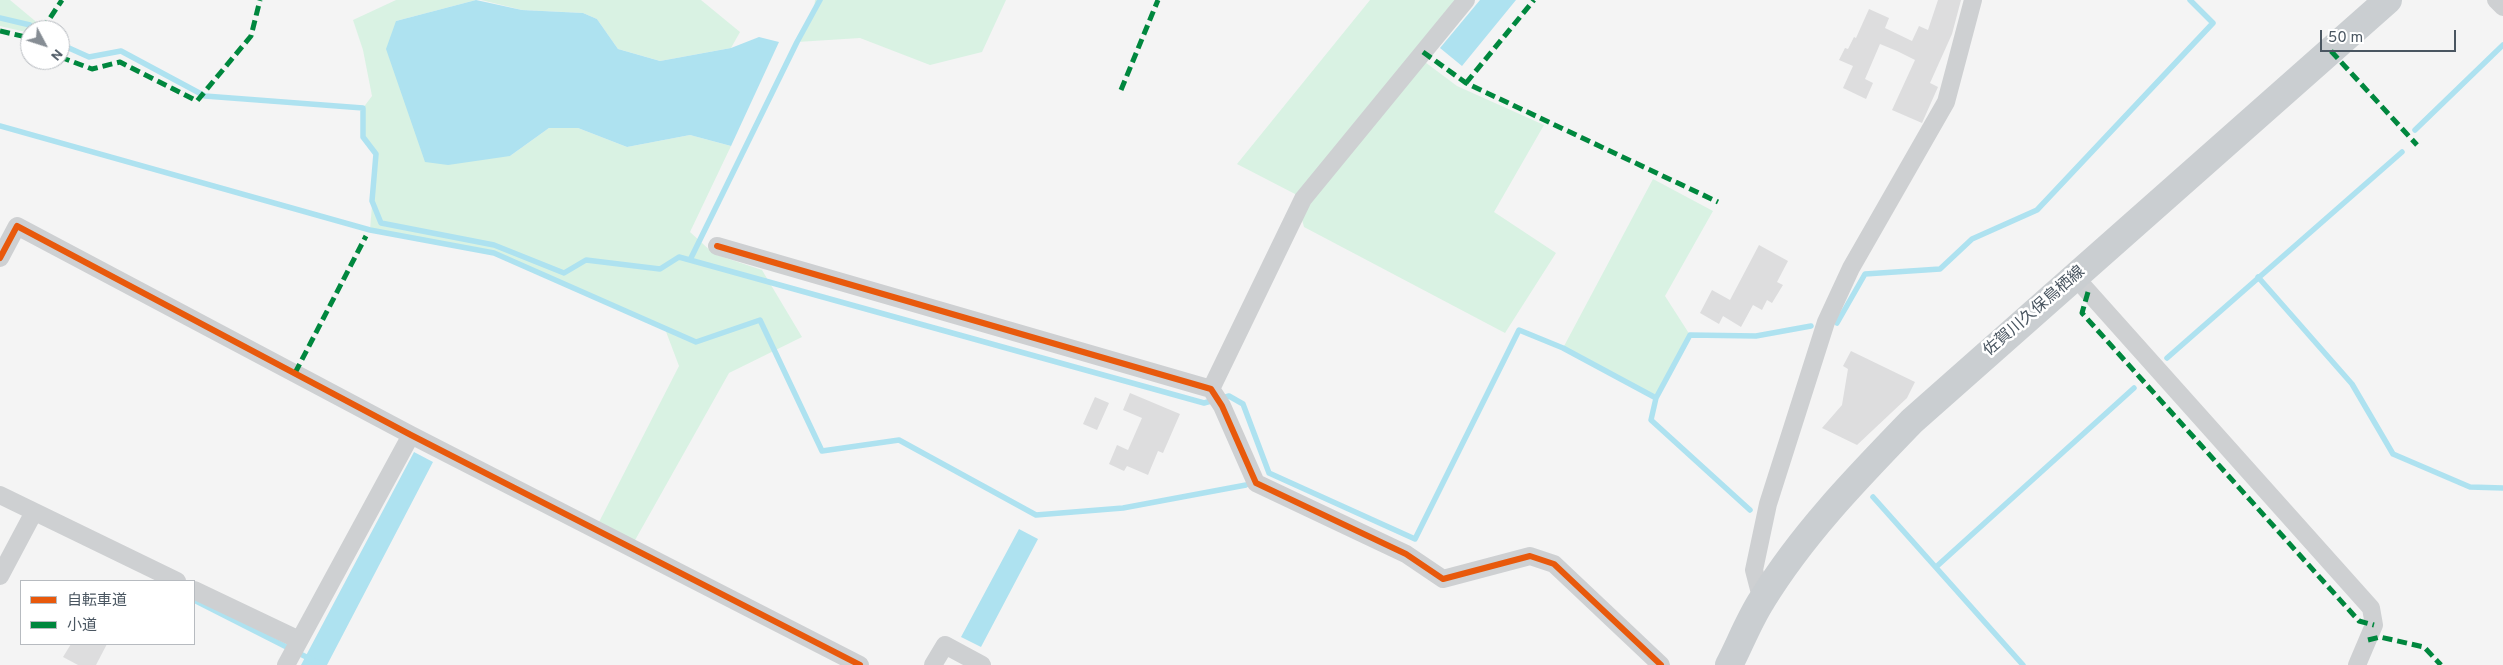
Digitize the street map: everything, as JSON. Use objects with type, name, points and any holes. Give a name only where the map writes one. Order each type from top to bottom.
[{"type":"main road","name":"佐賀川久保鳥栖線","points":[[1729,665],[1762,600],[1806,537],[1841,495],[1912,421],[2388,0]]},
{"type":"street","points":[[1211,389],[1304,199],[1466,0]]},
{"type":"street","points":[[1762,600],[1754,570],[1768,504],[1826,322],[1851,268],[1946,102],[1973,0]]},
{"type":"street","points":[[2496,0],[2503,8]]},
{"type":"street","points":[[0,258],[17,226],[411,435],[860,665]]},
{"type":"street","points":[[716,246],[1211,389],[1222,406],[1256,483],[1406,554],[1443,579],[1530,556],[1554,564],[1661,665]]},
{"type":"street","points":[[2075,277],[2371,608],[2374,625],[2357,665]]},
{"type":"street","points":[[288,662],[411,435]]},
{"type":"street","points":[[0,495],[175,580]]},
{"type":"street","points":[[0,576],[34,512]]},
{"type":"street","points":[[195,590],[299,640]]},
{"type":"street","points":[[933,665],[944,646],[982,665]]},
{"type":"green space","points":[[0,0],[10,0],[34,20],[20,20],[20,31],[0,26]]},
{"type":"green space","points":[[396,0],[476,0],[396,21],[510,156],[549,128],[578,128],[627,147],[690,135],[731,146],[690,232],[714,254],[762,270],[802,337],[729,373],[634,542],[598,524],[679,366],[665,329],[494,253],[370,230],[376,155],[363,137],[363,108],[372,96],[363,50],[353,20]]},
{"type":"green space","points":[[481,0],[701,0],[740,32],[731,48],[660,61],[618,49],[597,19],[583,13],[522,10]]},
{"type":"green space","points":[[815,0],[1006,0],[982,52],[930,65],[860,38],[797,42],[814,10]]},
{"type":"green space","points":[[1370,0],[1455,0],[1413,53],[1457,86],[1544,125],[1494,212],[1556,253],[1505,333],[1304,227],[1295,194],[1237,164]]},
{"type":"green space","points":[[1653,179],[1713,211],[1665,296],[1690,335],[1656,398],[1563,348]]},
{"type":"water","points":[[476,0],[522,10],[583,13],[597,19],[618,49],[660,61],[731,48],[759,37],[779,42],[731,146],[690,135],[627,147],[578,128],[549,128],[510,156],[448,165],[425,162],[386,49],[396,21]]},
{"type":"water","points":[[1480,0],[1516,0],[1462,66],[1440,48]]},
{"type":"water","points":[[414,452],[433,462],[327,665],[301,665]]},
{"type":"water","points":[[1019,529],[1038,539],[981,647],[961,637]]},
{"type":"building","points":[[1938,0],[1961,0],[1952,34],[1930,83],[1938,87],[1922,123],[1892,110],[1915,60],[1897,51],[1880,44],[1865,79],[1873,83],[1866,99],[1843,88],[1853,66],[1839,60],[1845,48],[1848,49],[1854,37],[1856,38],[1869,9],[1889,18],[1885,28],[1912,41],[1919,26],[1928,30]]},
{"type":"building","points":[[1759,245],[1788,261],[1777,282],[1783,285],[1772,303],[1767,300],[1762,310],[1753,305],[1741,327],[1723,316],[1719,324],[1700,313],[1712,290],[1730,300]]},
{"type":"building","points":[[1851,351],[1915,382],[1907,398],[1857,445],[1822,428],[1842,405],[1848,369],[1843,366]]},
{"type":"building","points":[[1130,393],[1180,414],[1163,453],[1158,451],[1148,475],[1127,466],[1124,471],[1109,464],[1117,445],[1128,450],[1142,418],[1123,410]]},
{"type":"building","points":[[1095,397],[1109,403],[1097,430],[1083,424]]},
{"type":"building","points":[[70,645],[106,645],[96,665],[78,665],[63,657]]},
{"type":"waterway","points":[[690,260],[797,42],[820,0]]},
{"type":"waterway","points":[[1837,323],[1865,274],[1940,269],[1972,239],[2037,210],[2213,23],[2190,0]]},
{"type":"waterway","points":[[0,18],[20,23]]},
{"type":"waterway","points":[[2415,130],[2503,45]]},
{"type":"waterway","points":[[70,48],[89,57],[121,51],[205,96],[363,108],[363,137],[376,154],[372,201],[381,223],[494,245],[564,273],[586,260],[660,269],[679,257],[1204,403],[1229,396],[1243,404],[1269,473],[1415,539],[1519,330],[1563,348],[1656,398],[1651,420],[1750,510]]},
{"type":"waterway","points":[[0,126],[370,230],[494,253],[696,342],[760,320],[822,451],[899,440],[1036,515],[1123,508],[1246,485]]},
{"type":"waterway","points":[[2167,358],[2402,152]]},
{"type":"waterway","points":[[2258,277],[2352,384],[2393,454],[2470,487],[2503,488]]},
{"type":"waterway","points":[[1656,398],[1690,335],[1756,336],[1811,326]]},
{"type":"waterway","points":[[1936,567],[2134,388]]},
{"type":"waterway","points":[[1873,497],[2023,665]]},
{"type":"waterway","points":[[195,601],[322,665]]},
{"type":"marked path","points":[[49,20],[62,0]]},
{"type":"marked path","points":[[70,61],[92,69],[120,62],[197,101],[251,36],[260,0]]},
{"type":"marked path","points":[[1121,90],[1158,0]]},
{"type":"marked path","points":[[1466,83],[1534,0]]},
{"type":"marked path","points":[[0,31],[20,36]]},
{"type":"marked path","points":[[2331,51],[2417,145]]},
{"type":"marked path","points":[[1423,52],[1466,83],[1718,202]]},
{"type":"marked path","points":[[295,373],[366,236]]},
{"type":"marked path","points":[[2088,292],[2082,313],[2359,621],[2374,625]]},
{"type":"marked path","points":[[2368,640],[2380,637],[2424,647],[2441,665]]},
{"type":"cycle path","points":[[0,258],[17,226],[411,435],[860,665]]},
{"type":"cycle path","points":[[717,246],[1211,389],[1222,406],[1256,483],[1406,554],[1443,579],[1530,556],[1554,564],[1661,665]]}]
